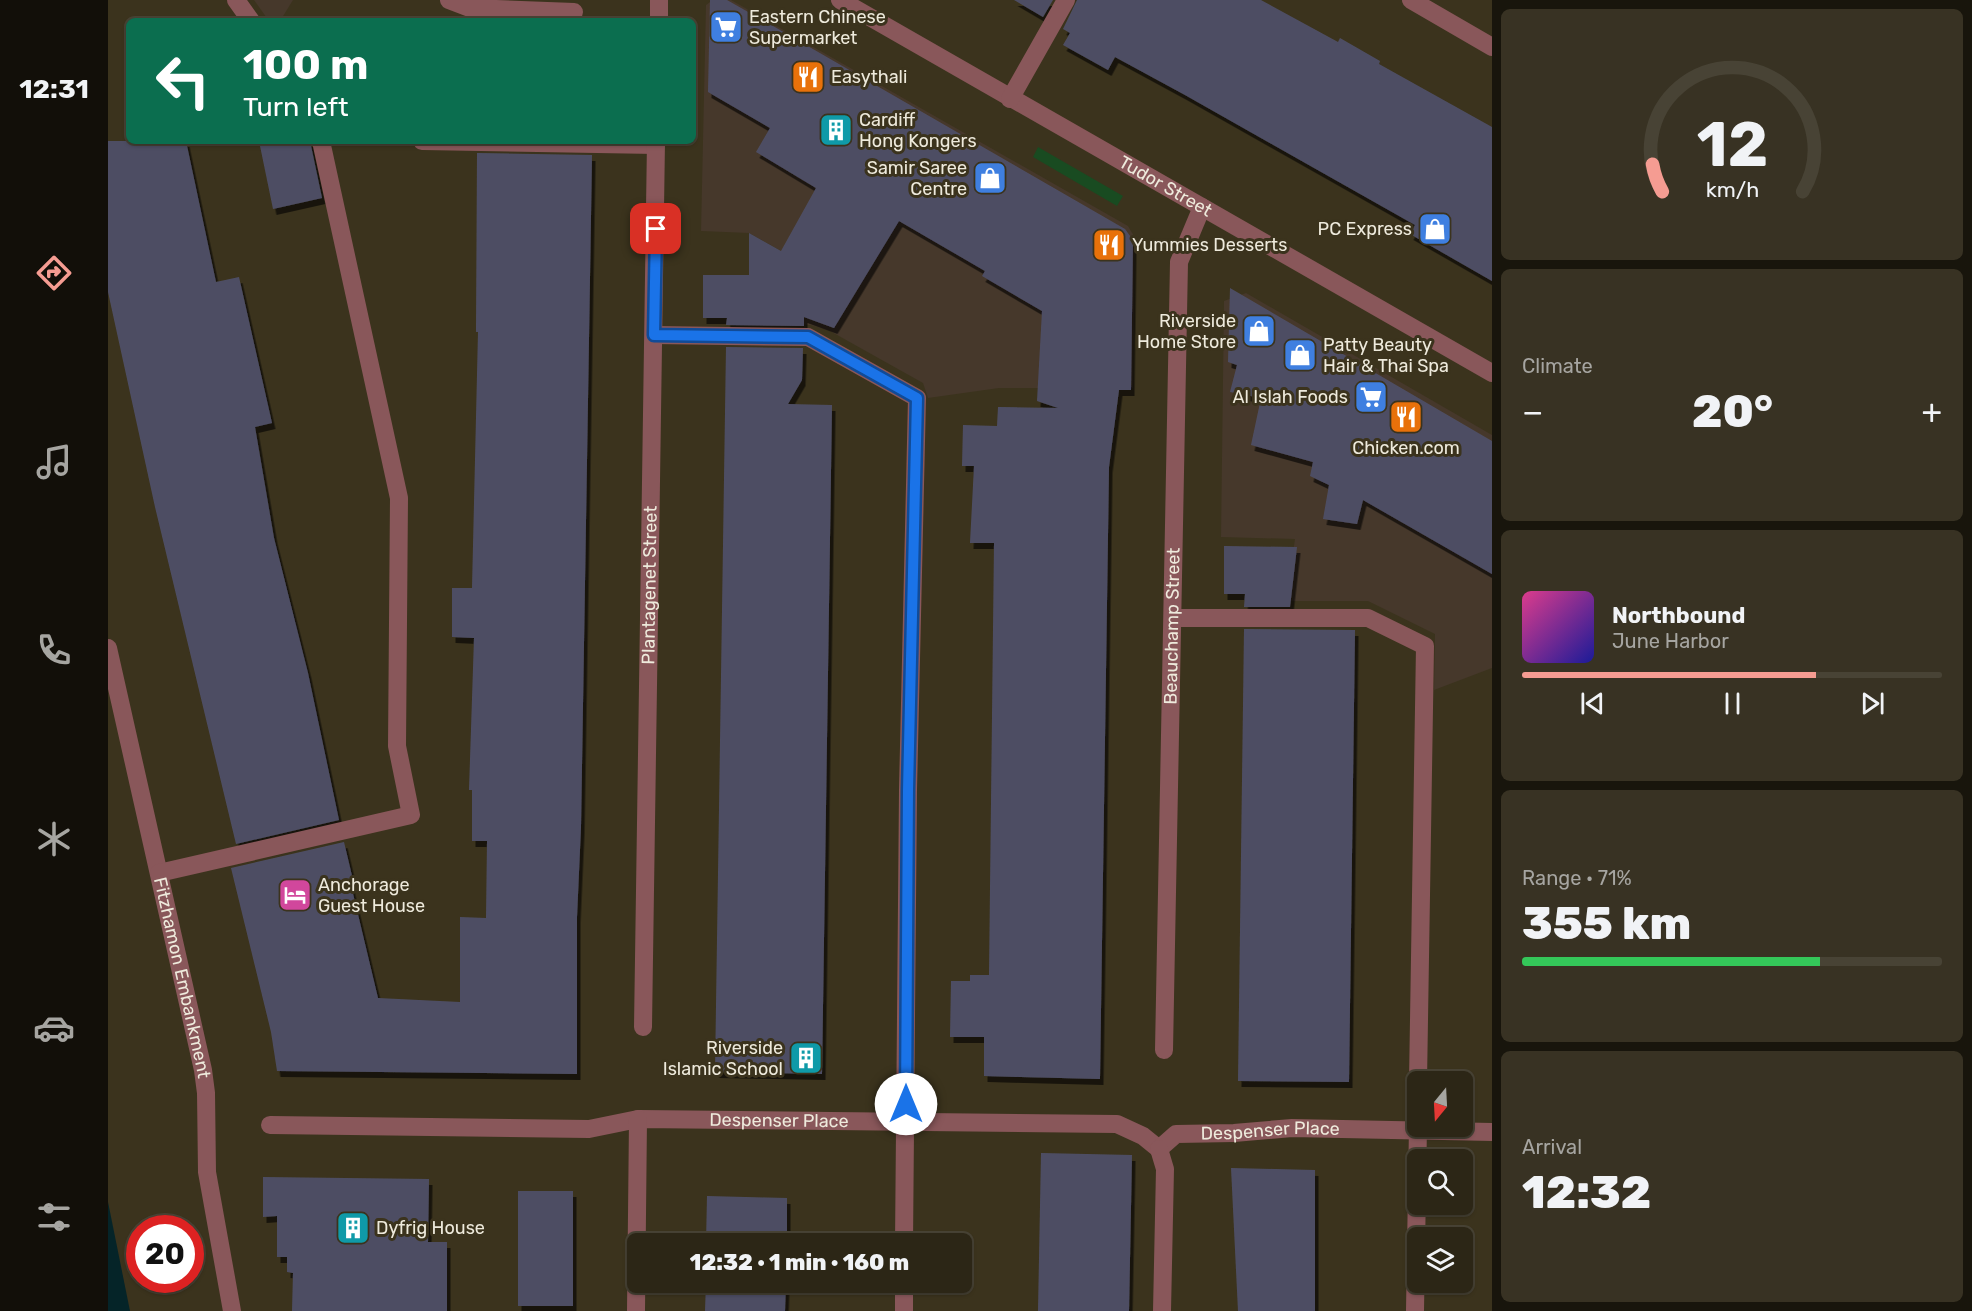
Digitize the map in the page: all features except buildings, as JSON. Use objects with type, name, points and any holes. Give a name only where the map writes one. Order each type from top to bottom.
[{"type":"street","points":[[236,0],[249,18]]},
{"type":"street","points":[[448,0],[470,8],[574,11]]},
{"type":"street","points":[[559,0],[574,11]]},
{"type":"street","points":[[659,0],[659,18]]},
{"type":"street","name":"Tudor Street","points":[[840,0],[1492,374]]},
{"type":"street","points":[[1010,99],[1066,0]]},
{"type":"street","points":[[1410,0],[1492,47]]},
{"type":"street","points":[[159,873],[411,815],[398,746],[399,498],[322,144]]},
{"type":"street","name":"Plantagenet Street","points":[[643,1027],[656,144]]},
{"type":"street","name":"Beauchamp Street","points":[[1164,1050],[1179,262],[1202,207]]},
{"type":"street","points":[[654,335],[808,337],[917,398],[908,790],[904,1233]]},
{"type":"street","points":[[1174,618],[1368,618],[1425,646],[1418,1071]]},
{"type":"street","name":"Fitzhamon Embankment","points":[[108,648],[203,1070],[206,1093],[207,1172],[232,1311]]},
{"type":"street","points":[[636,1311],[638,1119]]},
{"type":"street","name":"Despenser Place","points":[[270,1125],[589,1129],[638,1119],[1117,1124],[1143,1136],[1159,1149],[1176,1134],[1234,1133],[1292,1128],[1407,1129]]},
{"type":"street","name":"Despenser Place","points":[[1473,1131],[1492,1132]]},
{"type":"street","points":[[1415,1311],[1418,1137]]},
{"type":"street","points":[[1159,1149],[1165,1169],[1162,1311]]},
{"type":"street","points":[[903,1311],[904,1293]]},
{"type":"shaded area","points":[[254,0],[293,0],[282,18],[267,18]]},
{"type":"shaded area","points":[[713,0],[731,0],[1128,226],[1135,238],[1133,388],[999,388],[928,398],[923,383],[830,331],[811,325],[775,323],[781,251],[749,233],[701,231],[706,5]]},
{"type":"shaded area","points":[[1246,293],[1492,435],[1492,668],[1434,690],[1435,634],[1368,601],[1286,601],[1295,539],[1221,537],[1224,301]]},
{"type":"green space","points":[[1038,147],[1123,196],[1117,206],[1033,157]]},
{"type":"water","points":[[108,1202],[130,1311],[108,1311]]},
{"type":"place","name":"Eastern Chinese Supermarket","points":[[726,27]]},
{"type":"place","name":"Easythali","points":[[808,77]]},
{"type":"place","name":"Cardiff Hong Kongers","points":[[836,130]]},
{"type":"place","name":"Samir Saree Centre","points":[[990,178]]},
{"type":"place","name":"PC Express","points":[[1435,229]]},
{"type":"place","name":"Yummies Desserts","points":[[1109,245]]},
{"type":"place","name":"Riverside Home Store","points":[[1259,331]]},
{"type":"place","name":"Patty Beauty Hair & Thai Spa","points":[[1300,355]]},
{"type":"place","name":"Al Islah Foods","points":[[1371,397]]},
{"type":"place","name":"Chicken.com","points":[[1406,417]]},
{"type":"place","name":"Anchorage Guest House","points":[[295,895]]},
{"type":"place","name":"Riverside Islamic School","points":[[806,1058]]},
{"type":"place","name":"Dyfrig House","points":[[353,1228]]},
{"type":"route","points":[[656,229],[654,335],[808,337],[917,398],[908,790],[906,1104]]}]
